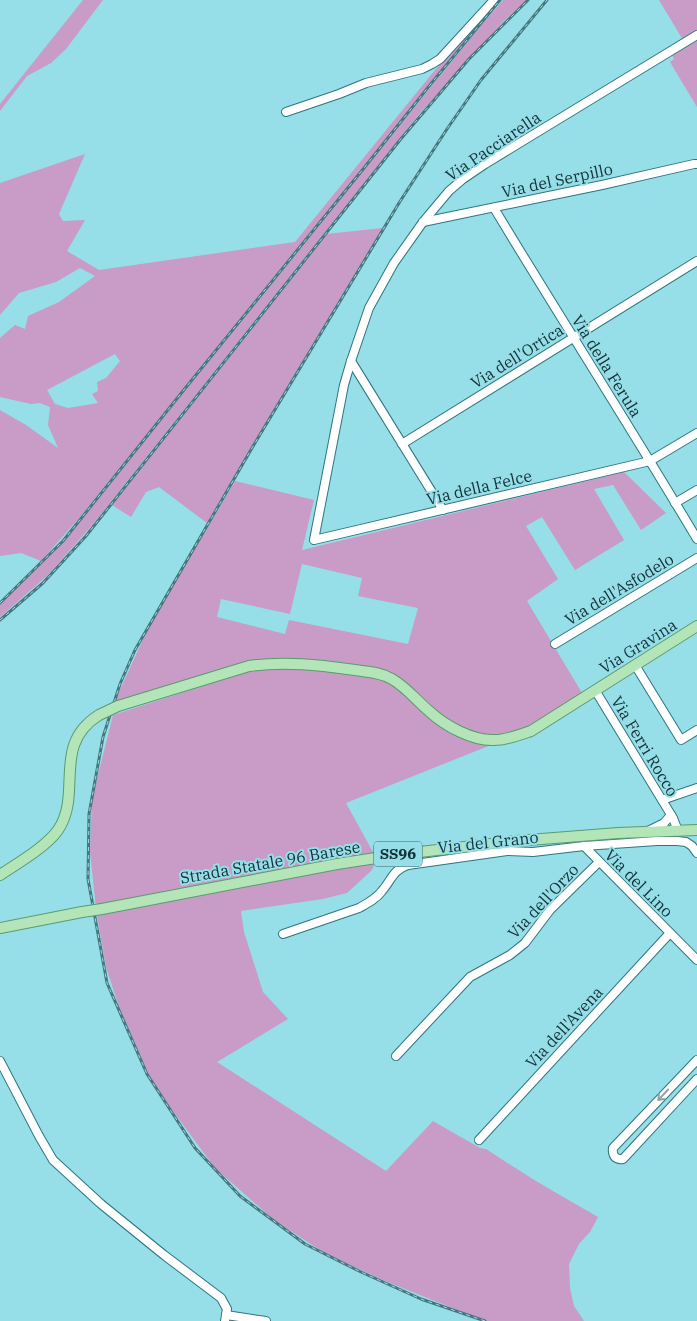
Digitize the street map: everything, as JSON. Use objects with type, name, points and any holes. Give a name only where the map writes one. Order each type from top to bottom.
[{"type":"main road","name":"Via Gravina","points":[[0,875],[48,842],[59,829],[67,807],[70,760],[77,736],[92,719],[118,706],[249,666],[302,664],[379,674],[391,678],[451,728],[471,736],[494,740],[513,737],[531,731],[697,626]]},
{"type":"main road","name":"Strada Statale 96 Barese","points":[[0,928],[337,864],[402,854],[516,841],[618,833],[645,832],[657,837],[674,831],[697,830]]},
{"type":"street","points":[[286,112],[366,83],[422,69],[432,64],[440,59],[494,0]]},
{"type":"street","name":"Via Pacciarella","points":[[314,540],[344,385],[369,308],[394,263],[423,222],[449,191],[470,174],[697,35]]},
{"type":"street","name":"Via del Serpillo","points":[[423,222],[697,164]]},
{"type":"street","name":"Via della Ferula","points":[[494,208],[697,540]]},
{"type":"street","name":"Via dell'Ortica","points":[[402,444],[697,261]]},
{"type":"street","points":[[351,361],[443,510]]},
{"type":"street","name":"Via della Felce","points":[[314,540],[650,461],[697,433]]},
{"type":"street","points":[[675,503],[697,490]]},
{"type":"street","name":"Via dell'Asfodelo","points":[[555,644],[697,558]]},
{"type":"street","points":[[635,665],[680,740],[697,730]]},
{"type":"street","name":"Via Ferri Rocco","points":[[595,690],[662,800],[674,831]]},
{"type":"street","points":[[662,800],[697,788]]},
{"type":"street","points":[[645,832],[669,818]]},
{"type":"street","name":"Via del Grano","points":[[283,934],[359,908],[382,892],[397,870],[408,865],[507,851],[533,852],[657,837],[686,842],[697,853]]},
{"type":"street","name":"Via del Lino","points":[[584,846],[697,960]]},
{"type":"street","name":"Via dell'Orzo","points":[[396,1056],[470,977],[510,955],[524,943],[550,910],[599,862]]},
{"type":"street","name":"Via dell'Avena","points":[[479,1140],[670,933]]},
{"type":"street","points":[[697,1060],[613,1148],[612,1152],[616,1158],[622,1159],[697,1079]]},
{"type":"street","points":[[0,1061],[53,1160],[101,1204],[221,1298],[227,1309],[225,1318],[266,1321]]},
{"type":"shaded area","points":[[83,0],[103,0],[66,49],[51,63],[27,76],[0,111],[0,104]]},
{"type":"shaded area","points":[[492,0],[500,0],[80,517],[41,561],[21,553],[0,556],[0,410],[26,425],[58,448],[48,425],[50,407],[40,403],[31,404],[0,397],[0,338],[15,325],[25,329],[28,316],[59,302],[95,276],[80,268],[56,282],[19,293],[0,315],[0,183],[85,154],[59,214],[63,221],[85,220],[67,251],[99,270],[295,242]],"holes":[[[115,354],[120,361],[106,378],[97,382],[98,391],[92,394],[98,403],[68,408],[55,404],[47,390]]]},
{"type":"shaded area","points":[[503,0],[526,0],[503,22],[420,113],[94,523],[48,575],[0,617],[0,604],[67,536]]},
{"type":"shaded area","points":[[659,0],[697,0],[697,107],[670,62],[674,59],[672,55],[686,45]]},
{"type":"shaded area","points":[[383,228],[207,523],[159,487],[146,492],[131,517],[112,505],[326,234]]},
{"type":"shaded area","points":[[624,472],[666,513],[641,530],[613,485],[594,489],[624,540],[575,570],[542,517],[526,526],[558,579],[527,601],[582,693],[532,725],[516,732],[488,736],[477,734],[452,724],[409,687],[390,674],[284,660],[114,703],[149,626],[235,481],[314,500],[302,550]],"holes":[[[302,564],[362,578],[358,596],[418,608],[408,644],[289,620],[285,634],[217,617],[221,599],[290,614]]]},
{"type":"shaded area","points":[[308,667],[368,675],[394,683],[450,731],[491,745],[346,803],[374,854],[96,908],[90,852],[92,799],[113,715],[256,669]]},
{"type":"shaded area","points":[[377,861],[371,871],[347,893],[323,899],[241,911],[244,932],[263,992],[288,1019],[217,1062],[386,1171],[433,1121],[480,1148],[486,1149],[539,1183],[598,1217],[590,1232],[579,1244],[569,1264],[570,1288],[574,1306],[584,1321],[485,1321],[385,1281],[326,1254],[274,1220],[215,1168],[164,1099],[147,1071],[119,1007],[106,967],[97,916],[135,905],[142,907],[232,887]]},
{"type":"railway","points":[[0,603],[63,541],[500,0]]},
{"type":"railway","points":[[0,620],[43,583],[86,536],[400,140],[469,59],[528,0]]},
{"type":"railway","points":[[485,1321],[421,1299],[305,1244],[240,1196],[195,1148],[147,1074],[107,983],[88,879],[89,814],[103,737],[120,684],[135,650],[252,448],[399,203],[481,80],[547,0]]}]
